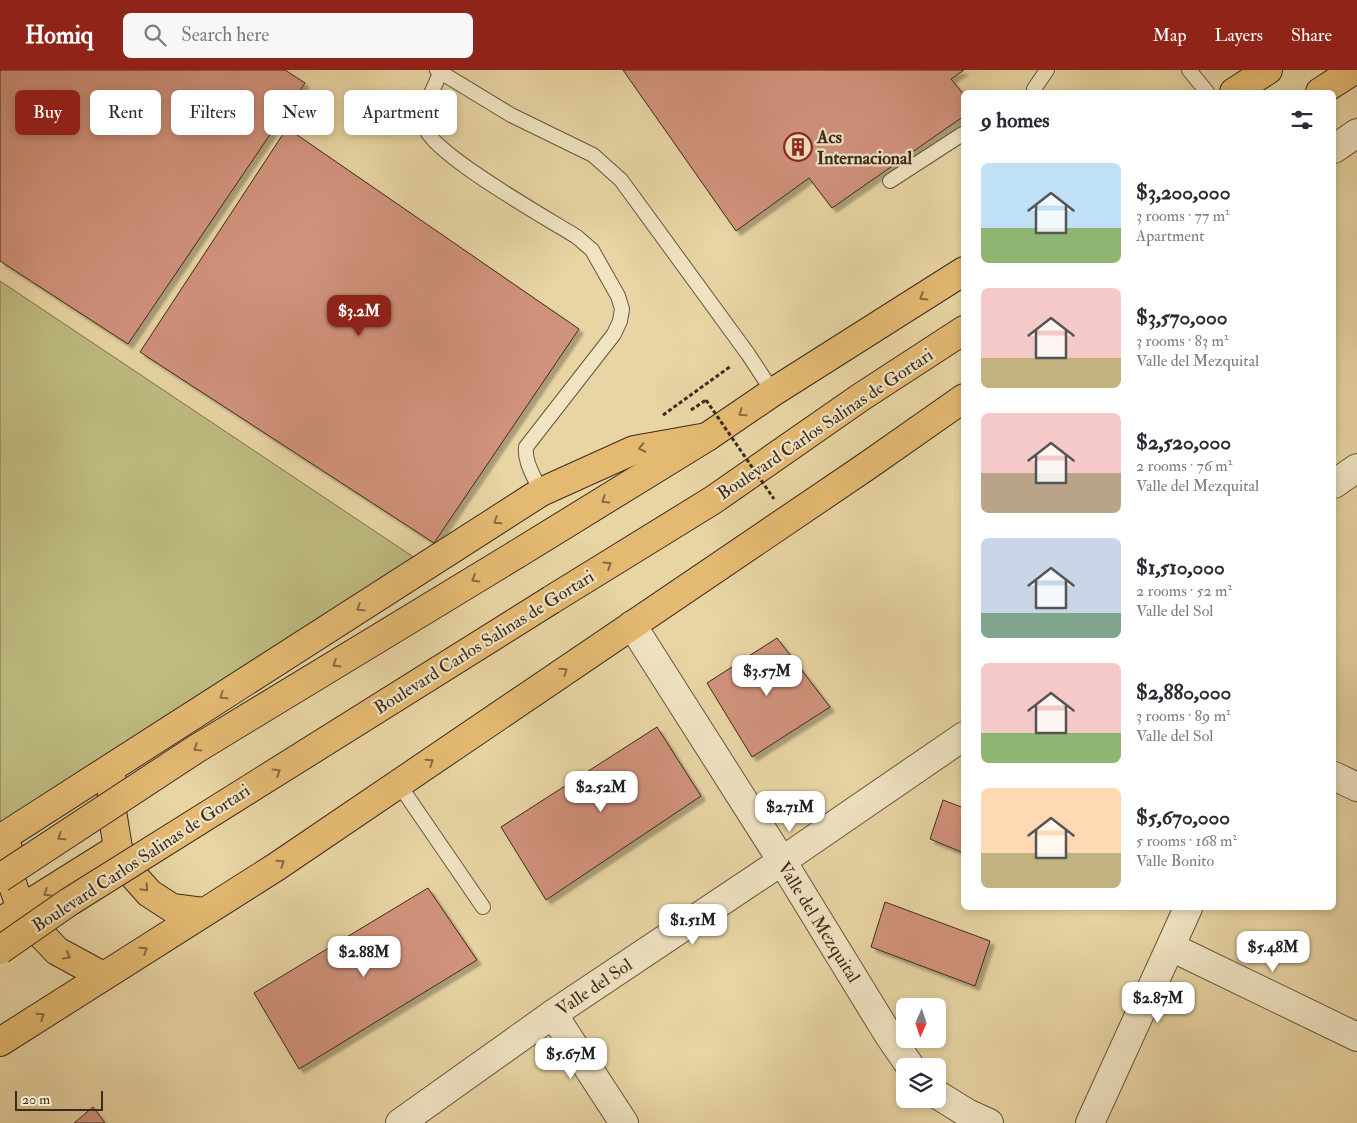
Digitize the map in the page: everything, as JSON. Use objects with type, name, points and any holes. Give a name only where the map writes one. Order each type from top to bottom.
[{"type":"main road","points":[[1323,90],[1355,70]]},
{"type":"main road","points":[[1336,92],[1355,70]]},
{"type":"main road","points":[[0,878],[196,749],[707,437],[773,392],[961,273]]},
{"type":"main road","name":"Boulevard Carlos Salinas de Gortari","points":[[0,950],[69,902],[713,500],[861,397],[961,332]]},
{"type":"main road","points":[[0,1042],[276,867],[867,466],[961,400]]},
{"type":"main road","points":[[10,916],[9,874],[3,837],[541,492],[634,450],[707,437]]},
{"type":"main road","points":[[116,764],[111,805],[118,848],[126,867],[149,893],[172,908],[203,912]]},
{"type":"main road","points":[[10,916],[118,848]]},
{"type":"main road","points":[[10,916],[37,930],[58,951],[103,976]]},
{"type":"street","points":[[1336,148],[1357,133]]},
{"type":"street","name":"Valle del Mezquital","points":[[632,625],[904,1058]]},
{"type":"street","name":"Valle del Sol","points":[[400,1123],[553,1014],[782,861],[961,738]]},
{"type":"street","points":[[1336,777],[1357,787]]},
{"type":"street","points":[[1090,1123],[1187,910]]},
{"type":"street","points":[[1171,946],[1357,1037]]},
{"type":"street","points":[[553,1014],[624,1123]]},
{"type":"street","points":[[946,1100],[967,1113],[989,1123]]},
{"type":"lane","points":[[1035,90],[1047,70]]},
{"type":"lane","points":[[1189,70],[1204,90]]},
{"type":"lane","points":[[541,492],[528,464],[526,446],[614,334],[620,321],[622,309],[618,296],[592,250],[577,237],[466,168],[436,143],[425,129],[424,114],[439,71],[511,115],[593,155],[621,180],[748,354],[773,392]]},
{"type":"lane","points":[[890,182],[961,135]]},
{"type":"lane","points":[[398,783],[483,907]]},
{"type":"path","points":[[663,417],[748,354]]},
{"type":"path","points":[[706,400],[774,499]]},
{"type":"shaded area","points":[[0,281],[421,562],[0,831]]},
{"type":"building","points":[[0,70],[285,70],[305,83],[300,90],[264,90],[264,135],[270,135],[128,344],[0,261]]},
{"type":"building","name":"Acs Internacional","points":[[623,70],[964,70],[951,79],[961,91],[961,118],[832,208],[809,178],[736,231]]},
{"type":"building","points":[[282,135],[297,135],[579,329],[434,543],[140,352]]},
{"type":"building","points":[[777,638],[830,707],[752,757],[707,683]]},
{"type":"building","points":[[657,727],[701,796],[546,900],[501,827]]},
{"type":"building","points":[[943,800],[961,807],[961,852],[930,839]]},
{"type":"building","points":[[428,888],[477,960],[299,1069],[254,993]]},
{"type":"building","points":[[885,902],[990,941],[975,986],[871,947]]},
{"type":"building","points":[[93,1107],[105,1123],[74,1123]]},
{"type":"place","name":"Acs Internacional","points":[[798,147]]}]
